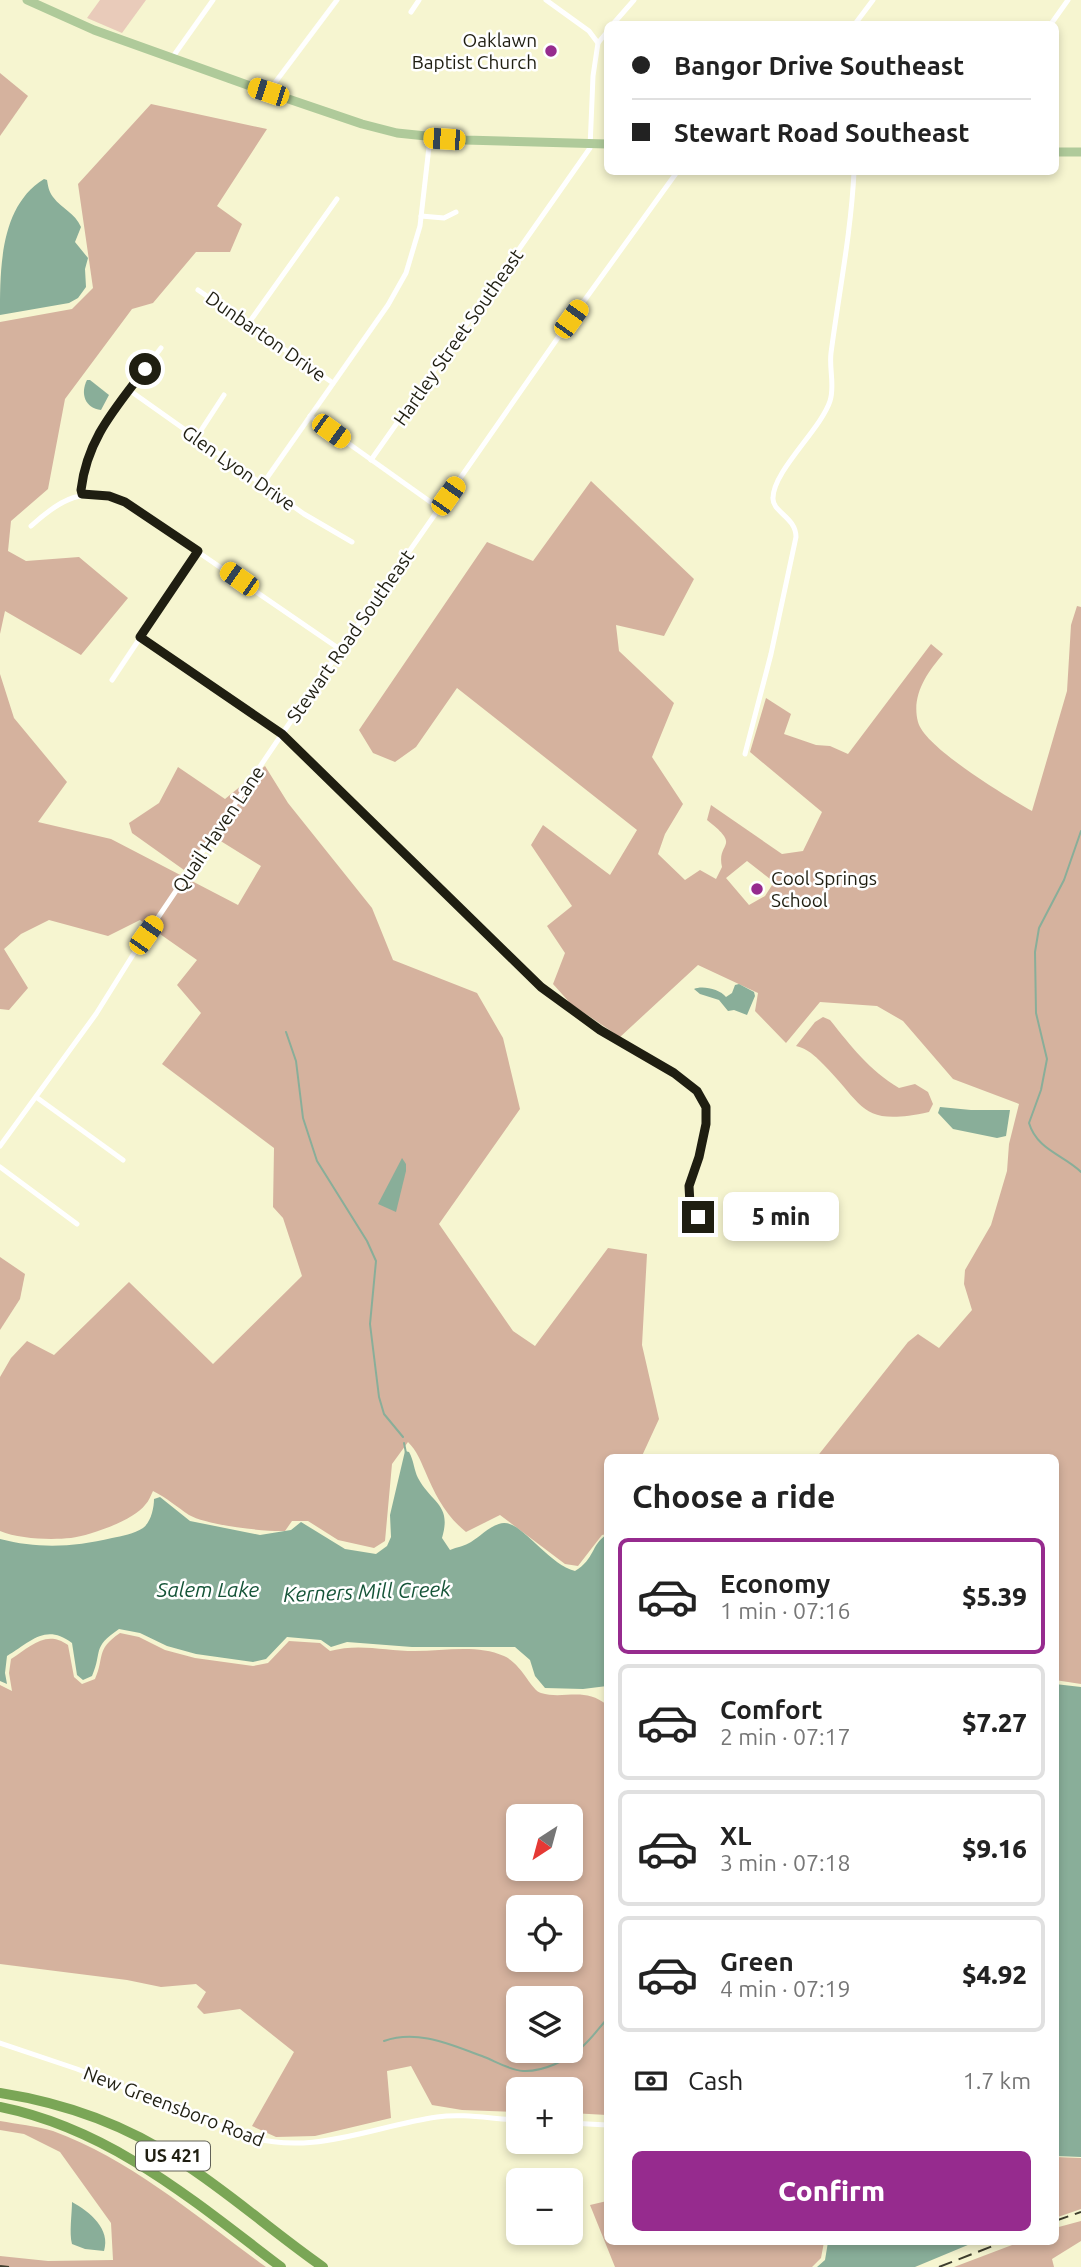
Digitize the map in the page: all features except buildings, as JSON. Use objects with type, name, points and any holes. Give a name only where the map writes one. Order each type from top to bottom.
[{"type":"highway","name":"US 421","points":[[0,2092],[79,2111],[147,2141],[194,2170],[323,2267]]},
{"type":"highway","name":"US 421","points":[[0,2107],[73,2129],[128,2156],[173,2185],[281,2267]]},
{"type":"main road","points":[[27,0],[94,30],[362,124],[430,138],[604,144]]},
{"type":"main road","points":[[1059,152],[1081,152]]},
{"type":"street","points":[[172,58],[213,0]]},
{"type":"street","points":[[268,92],[337,0]]},
{"type":"street","points":[[411,12],[419,0]]},
{"type":"street","points":[[547,0],[589,31],[598,43]]},
{"type":"street","points":[[616,21],[634,0]]},
{"type":"street","points":[[857,21],[873,0]]},
{"type":"street","points":[[1053,21],[1068,0]]},
{"type":"street","points":[[590,144],[593,76],[598,43],[604,36]]},
{"type":"street","points":[[262,485],[401,284],[415,250],[430,138]]},
{"type":"street","name":"Hartley Street Southeast","points":[[371,460],[521,249],[590,148],[590,144]]},
{"type":"street","name":"Stewart Road Southeast","points":[[675,175],[282,734],[541,987],[600,1030],[674,1073],[697,1091],[706,1107],[706,1124],[699,1157],[690,1181],[690,1204],[698,1217],[713,1226]]},
{"type":"street","points":[[745,754],[771,654],[796,537],[794,524],[775,505],[773,496],[785,469],[830,401],[830,360],[854,175]]},
{"type":"street","points":[[248,324],[337,199]]},
{"type":"street","points":[[421,216],[444,218],[456,212]]},
{"type":"street","name":"Dunbarton Drive","points":[[198,290],[333,383]]},
{"type":"street","points":[[82,494],[83,472],[102,426],[161,348]]},
{"type":"street","name":"Glen Lyon Drive","points":[[129,390],[262,485],[352,542]]},
{"type":"street","points":[[196,438],[225,395]]},
{"type":"street","points":[[310,416],[439,508]]},
{"type":"street","points":[[31,526],[51,508],[82,494],[109,496],[125,502],[341,650]]},
{"type":"street","points":[[112,680],[198,551]]},
{"type":"street","points":[[140,637],[282,734]]},
{"type":"street","name":"Quail Haven Lane","points":[[0,1146],[96,1014],[282,734]]},
{"type":"street","points":[[36,1097],[123,1160]]},
{"type":"street","points":[[0,1167],[77,1224]]},
{"type":"street","name":"New Greensboro Road","points":[[0,2043],[77,2069],[245,2135],[274,2143],[301,2143],[337,2138],[447,2116],[506,2119]]},
{"type":"street","points":[[583,2123],[604,2124]]},
{"type":"shaded area","points":[[100,0],[146,0],[122,33],[87,18]]},
{"type":"shaded area","points":[[0,73],[28,96],[0,136]]},
{"type":"shaded area","points":[[151,104],[267,129],[217,206],[242,224],[230,252],[196,252],[153,303],[132,309],[65,399],[48,489],[11,521],[8,551],[26,561],[79,557],[128,598],[81,655],[5,611],[0,634],[0,322],[72,309],[93,288],[78,184]]},
{"type":"shaded area","points":[[591,481],[694,579],[664,636],[616,625],[619,651],[674,703],[652,757],[683,804],[665,834],[658,854],[685,880],[700,870],[716,879],[722,867],[721,859],[726,840],[707,820],[711,805],[782,854],[803,851],[822,812],[750,752],[766,698],[791,714],[784,734],[816,745],[830,746],[848,754],[931,644],[943,654],[926,677],[919,694],[916,712],[924,732],[968,771],[1032,811],[1067,691],[1071,625],[1077,606],[1081,607],[1081,1684],[1059,1681],[1059,1454],[819,1454],[908,1342],[918,1334],[939,1348],[972,1310],[964,1284],[965,1270],[991,1225],[1007,1171],[1009,1144],[1019,1104],[953,1079],[903,1021],[877,1006],[820,1002],[786,1043],[755,1011],[758,993],[698,965],[620,1037],[571,1004],[553,984],[565,953],[547,926],[572,906],[531,845],[543,825],[610,875],[637,830],[457,688],[416,747],[395,762],[373,753],[359,730],[487,542],[533,561]],"holes":[[[747,861],[774,882],[765,896],[749,905],[726,878]]]},
{"type":"shaded area","points":[[0,674],[14,718],[67,782],[38,822],[111,839],[238,905],[261,866],[211,835],[184,870],[132,833],[129,823],[159,803],[178,767],[225,799],[265,766],[288,803],[372,908],[393,960],[477,993],[503,1038],[520,1109],[439,1224],[513,1331],[535,1346],[608,1248],[647,1254],[642,1345],[659,1419],[643,1454],[604,1454],[604,1535],[578,1566],[565,1564],[500,1515],[466,1532],[442,1504],[408,1442],[392,1464],[385,1541],[374,1548],[338,1540],[308,1521],[292,1521],[285,1531],[208,1522],[189,1515],[153,1491],[139,1511],[89,1534],[44,1539],[0,1531],[0,1377],[11,1358],[27,1341],[54,1355],[129,1282],[213,1364],[302,1276],[283,1218],[273,1207],[274,1148],[162,1064],[201,1013],[177,985],[197,960],[140,920],[108,936],[49,920],[21,934],[4,949],[28,988],[9,1010],[0,1009]]},
{"type":"shaded area","points":[[823,1017],[830,1020],[861,1057],[888,1081],[899,1088],[915,1084],[928,1092],[933,1104],[929,1112],[889,1117],[876,1114],[857,1102],[817,1058],[796,1046],[815,1022]]},
{"type":"shaded area","points":[[0,1257],[25,1274],[20,1299],[0,1330]]},
{"type":"shaded area","points":[[120,1633],[139,1637],[165,1650],[195,1658],[253,1666],[268,1663],[289,1641],[320,1643],[330,1651],[362,1647],[415,1651],[483,1650],[510,1660],[541,1693],[590,1696],[604,1703],[604,2115],[583,2114],[583,2077],[506,2077],[506,2112],[462,2110],[432,2105],[411,2066],[387,2071],[391,2118],[315,2136],[276,2137],[252,2126],[294,2052],[240,2009],[204,2014],[197,2007],[206,1992],[196,1984],[161,1987],[127,1980],[0,1964],[0,1685],[12,1691],[9,1673],[11,1659],[45,1639],[68,1645],[74,1677],[82,1684],[95,1679],[104,1649]]},
{"type":"shaded area","points":[[0,2121],[53,2131],[110,2158],[164,2191],[266,2267],[0,2267],[0,2256],[48,2261],[113,2260],[111,2223],[60,2152],[24,2134],[0,2130]]},
{"type":"shaded area","points":[[1059,2157],[1081,2158],[1081,2209],[1059,2217]]},
{"type":"shaded area","points":[[604,2202],[604,2240],[590,2205]]},
{"type":"shaded area","points":[[1081,2221],[1081,2241],[1052,2259],[1054,2267],[954,2267],[1012,2245],[1059,2245],[1059,2227]]},
{"type":"shaded area","points":[[606,2245],[823,2245],[821,2258],[812,2267],[615,2267]]},
{"type":"water","points":[[44,179],[47,180],[53,197],[81,227],[75,242],[88,258],[85,269],[86,287],[78,298],[69,303],[0,315],[2,258],[11,222],[29,191]]},
{"type":"water","points":[[87,380],[109,395],[101,410],[85,400]]},
{"type":"water","points":[[739,984],[754,992],[755,996],[747,1015],[734,1010],[728,1011],[719,1000],[700,994],[694,989],[711,988],[726,997],[732,993],[735,985]]},
{"type":"water","points":[[940,1107],[1010,1110],[1006,1136],[997,1138],[953,1129],[938,1113]]},
{"type":"water","points":[[402,1158],[406,1171],[396,1212],[378,1204]]},
{"type":"water","name":"Salem Lake","points":[[405,1451],[411,1455],[423,1487],[442,1511],[442,1538],[450,1550],[469,1543],[499,1524],[511,1524],[555,1560],[575,1571],[586,1562],[604,1537],[604,1686],[545,1688],[535,1676],[530,1660],[515,1647],[412,1647],[347,1642],[331,1647],[321,1640],[287,1637],[266,1659],[253,1662],[196,1654],[167,1646],[140,1633],[119,1629],[101,1646],[92,1676],[83,1680],[77,1675],[72,1643],[62,1637],[46,1635],[31,1640],[7,1656],[7,1684],[0,1681],[0,1539],[56,1546],[128,1534],[146,1525],[152,1515],[154,1499],[160,1497],[190,1521],[260,1535],[291,1530],[301,1522],[345,1549],[376,1554],[387,1546],[391,1537],[390,1515]]},
{"type":"water","points":[[1059,1684],[1081,1687],[1081,2157],[1059,2156]]},
{"type":"water","points":[[72,2202],[92,2216],[102,2228],[104,2251],[85,2249],[72,2244]]},
{"type":"water","points":[[828,2245],[968,2245],[915,2267],[817,2267],[825,2260]]},
{"type":"waterway","points":[[1081,831],[1064,880],[1039,928],[1035,952],[1036,1013],[1047,1059],[1041,1090],[1029,1123],[1044,1146],[1081,1172]]},
{"type":"waterway","points":[[286,1032],[296,1061],[303,1118],[317,1161],[367,1241],[376,1261],[370,1324],[379,1397],[384,1414],[403,1437]]},
{"type":"waterway","points":[[404,1443],[406,1453]]},
{"type":"waterway","points":[[384,2041],[409,2037],[434,2040],[513,2069],[531,2071],[570,2056],[586,2044],[604,2023]]},
{"type":"railway","points":[[1059,2220],[1081,2212]]},
{"type":"railway","points":[[939,2267],[995,2245]]},
{"type":"railway","points":[[0,2266],[9,2267]]},
{"type":"place","name":"Oaklawn Baptist Church","points":[[551,51]]},
{"type":"place","name":"Cool Springs School","points":[[757,889]]},
{"type":"route","points":[[145,369],[102,426],[85,463],[81,490],[82,494],[109,496],[125,502],[198,551],[140,637],[282,734],[541,987],[600,1030],[674,1073],[697,1091],[706,1107],[704,1140],[689,1186],[690,1204],[698,1217]]},
{"type":"water label","name":"Kerners Mill Creek","points":[[367,1592]]}]
